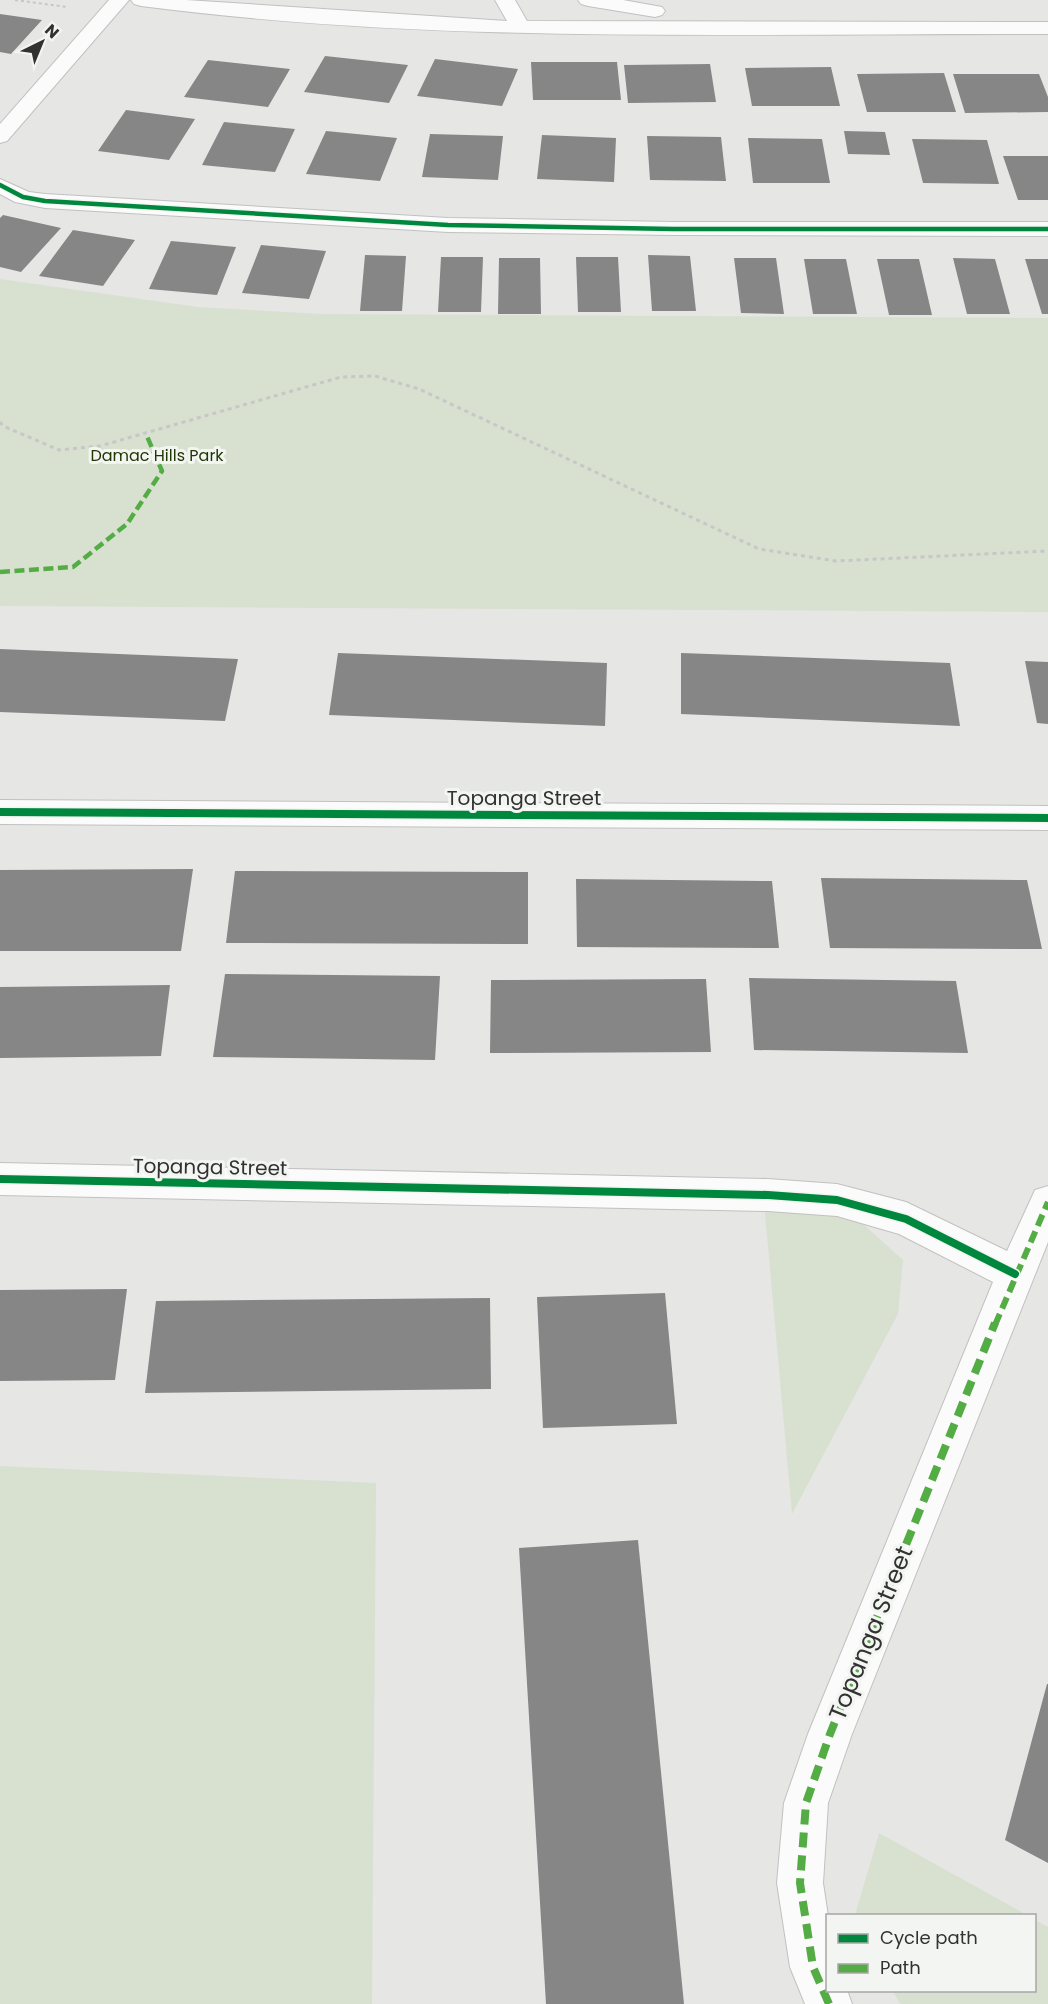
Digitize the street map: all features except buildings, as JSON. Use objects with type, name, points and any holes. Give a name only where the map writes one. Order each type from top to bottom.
[{"type":"street","points":[[119,0],[6,153],[23,197],[45,201],[287,218],[448,225],[1048,230]]},
{"type":"street","points":[[141,0],[211,9],[481,27],[1048,28]]},
{"type":"street","points":[[505,0],[521,28]]},
{"type":"street","points":[[588,0],[764,27]]},
{"type":"street","points":[[477,8],[481,27]]},
{"type":"street","name":"Topanga Street","points":[[0,812],[1048,818]]},
{"type":"street","name":"Topanga Street","points":[[0,1179],[744,1194],[837,1200],[906,1219],[1015,1274]]},
{"type":"street","name":"Topanga Street","points":[[829,2004],[813,1968],[800,1883],[806,1803],[831,1734],[1015,1274],[1048,1202]]},
{"type":"path","points":[[15,0],[71,8]]},
{"type":"path","points":[[0,422],[3,426],[58,450],[100,446],[341,377],[375,376],[419,389],[759,549],[836,561],[1048,551]]},
{"type":"green space","name":"Damac Hills Park","points":[[0,279],[198,307],[321,314],[1048,318],[1048,612],[0,606]]},
{"type":"green space","points":[[764,1202],[853,1215],[903,1260],[898,1314],[792,1514]]},
{"type":"green space","points":[[0,1466],[376,1483],[372,2004],[0,2004]]},
{"type":"green space","points":[[879,1833],[1025,1914],[855,1914]]},
{"type":"green space","points":[[1036,1921],[1048,1927],[1048,2004],[900,2004],[894,1992],[1036,1992]]},
{"type":"marked path","points":[[0,572],[73,567],[127,524],[162,471],[146,434]]},
{"type":"marked path","points":[[829,2004],[813,1967],[800,1883],[806,1803],[830,1734],[1015,1274],[1048,1202]]},
{"type":"cycle path","points":[[0,185],[23,197],[45,201],[398,223],[598,228],[1048,229]]},
{"type":"cycle path","points":[[0,812],[1048,818]]},
{"type":"cycle path","points":[[0,1179],[768,1195],[837,1200],[906,1219],[1015,1274]]}]
